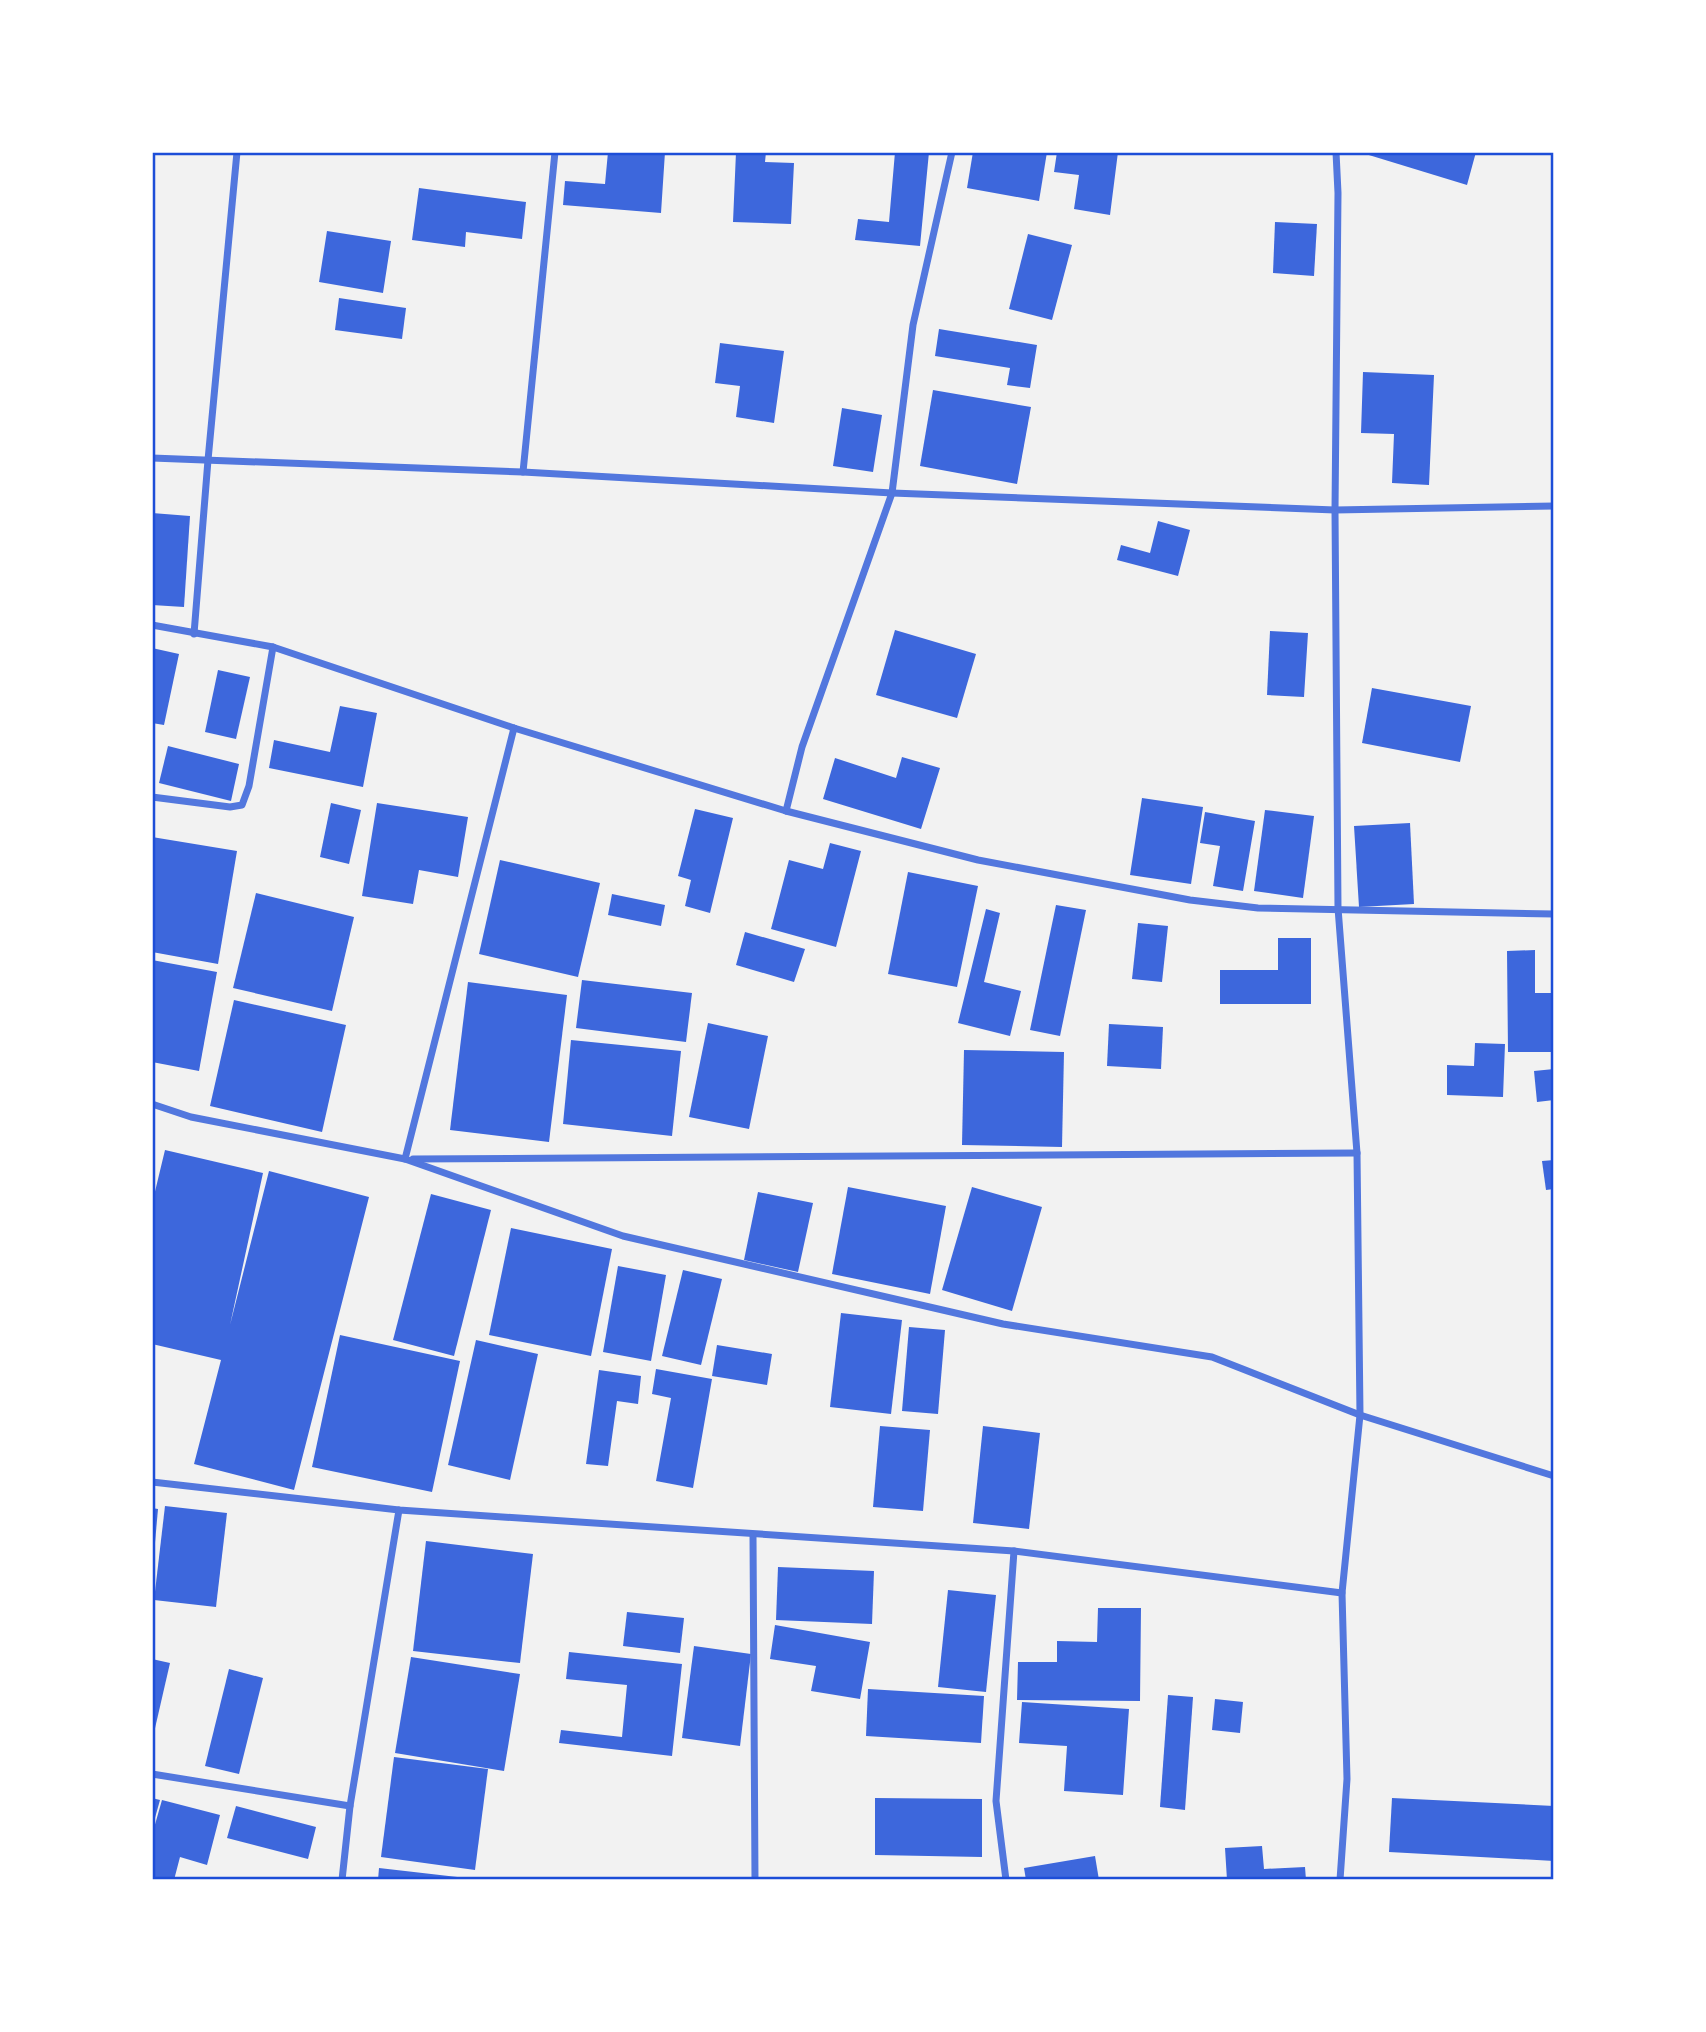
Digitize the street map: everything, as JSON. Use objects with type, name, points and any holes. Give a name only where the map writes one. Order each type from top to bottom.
[{"type":"street","points":[[194,634],[237,152]]},
{"type":"street","points":[[523,472],[555,152]]},
{"type":"street","points":[[786,811],[802,747],[892,493],[913,325],[952,152]]},
{"type":"street","points":[[1336,152],[1338,908],[1357,1153],[1360,1415],[1342,1592],[1347,1779],[1340,1880]]},
{"type":"street","points":[[152,458],[523,472],[892,493],[1335,510],[1554,506]]},
{"type":"street","points":[[152,625],[273,647],[514,728],[786,811],[978,860],[1190,900],[1258,908],[1554,914]]},
{"type":"street","points":[[152,797],[230,807],[242,805],[249,786],[273,647]]},
{"type":"street","points":[[405,1159],[514,728]]},
{"type":"street","points":[[152,1104],[191,1118],[405,1159],[623,1236],[1003,1324],[1212,1357],[1360,1415],[1554,1476]]},
{"type":"street","points":[[405,1159],[1357,1153]]},
{"type":"street","points":[[152,1482],[399,1510],[1014,1551],[1342,1592]]},
{"type":"street","points":[[342,1880],[350,1806],[399,1510]]},
{"type":"street","points":[[753,1535],[755,1880]]},
{"type":"street","points":[[1006,1880],[996,1801],[1014,1551]]},
{"type":"street","points":[[152,1774],[350,1806]]},
{"type":"building","points":[[608,152],[665,152],[661,213],[563,205],[565,181],[605,184]]},
{"type":"building","points":[[736,152],[766,152],[765,162],[794,163],[791,224],[733,222]]},
{"type":"building","points":[[895,152],[929,152],[920,246],[855,240],[858,219],[889,222]]},
{"type":"building","points":[[973,152],[1047,152],[1039,201],[967,188]]},
{"type":"building","points":[[1057,152],[1118,152],[1110,215],[1074,209],[1079,175],[1054,172]]},
{"type":"building","points":[[1359,152],[1476,152],[1467,185]]},
{"type":"building","points":[[419,188],[526,202],[522,239],[466,232],[465,247],[412,240]]},
{"type":"building","points":[[1275,222],[1317,224],[1314,276],[1273,273]]},
{"type":"building","points":[[327,231],[391,241],[383,293],[319,282]]},
{"type":"building","points":[[1028,234],[1072,245],[1052,320],[1009,309]]},
{"type":"building","points":[[339,298],[406,308],[402,339],[335,330]]},
{"type":"building","points":[[939,329],[1037,345],[1030,388],[1007,385],[1010,368],[935,356]]},
{"type":"building","points":[[720,343],[784,351],[774,423],[736,417],[740,386],[715,383]]},
{"type":"building","points":[[1363,372],[1434,375],[1429,485],[1392,483],[1394,434],[1361,433]]},
{"type":"building","points":[[933,390],[1031,407],[1017,484],[920,466]]},
{"type":"building","points":[[842,408],[882,415],[873,472],[833,466]]},
{"type":"building","points":[[152,513],[190,516],[184,607],[152,605]]},
{"type":"building","points":[[1158,521],[1190,530],[1178,576],[1117,560],[1121,545],[1150,553]]},
{"type":"building","points":[[895,630],[976,654],[957,718],[876,695]]},
{"type":"building","points":[[1270,631],[1308,633],[1304,697],[1267,695]]},
{"type":"building","points":[[152,648],[179,654],[164,725],[152,723]]},
{"type":"building","points":[[218,670],[250,677],[236,739],[205,732]]},
{"type":"building","points":[[1372,688],[1471,706],[1460,762],[1362,743]]},
{"type":"building","points":[[340,706],[377,713],[363,787],[269,768],[274,740],[330,752]]},
{"type":"building","points":[[168,746],[239,764],[231,801],[159,783]]},
{"type":"building","points":[[902,757],[940,768],[921,829],[823,799],[835,758],[896,778]]},
{"type":"building","points":[[1142,798],[1203,807],[1191,884],[1130,875]]},
{"type":"building","points":[[331,803],[361,810],[349,864],[320,857]]},
{"type":"building","points":[[377,803],[468,817],[458,877],[419,870],[413,904],[362,896]]},
{"type":"building","points":[[695,809],[733,818],[710,913],[685,906],[691,880],[678,876]]},
{"type":"building","points":[[1265,810],[1314,816],[1303,898],[1254,891]]},
{"type":"building","points":[[1205,812],[1255,821],[1243,891],[1213,886],[1220,846],[1200,843]]},
{"type":"building","points":[[1410,823],[1414,904],[1359,907],[1354,826]]},
{"type":"building","points":[[152,837],[237,851],[218,964],[152,952]]},
{"type":"building","points":[[830,843],[861,851],[836,947],[771,929],[789,860],[823,869]]},
{"type":"building","points":[[500,860],[600,883],[578,977],[479,954]]},
{"type":"building","points":[[908,872],[978,886],[957,987],[888,974]]},
{"type":"building","points":[[256,893],[354,917],[332,1011],[233,988]]},
{"type":"building","points":[[612,894],[665,905],[661,926],[608,915]]},
{"type":"building","points":[[1056,905],[1086,910],[1060,1036],[1030,1030]]},
{"type":"building","points":[[986,909],[1000,913],[984,982],[1021,991],[1010,1036],[958,1023]]},
{"type":"building","points":[[1138,923],[1168,926],[1162,982],[1132,979]]},
{"type":"building","points":[[745,932],[805,949],[794,982],[736,965]]},
{"type":"building","points":[[1278,938],[1311,938],[1311,1004],[1220,1004],[1220,970],[1278,970]]},
{"type":"building","points":[[1535,950],[1535,993],[1554,993],[1554,1052],[1508,1052],[1507,951]]},
{"type":"building","points":[[152,960],[217,972],[199,1071],[152,1062]]},
{"type":"building","points":[[582,980],[692,993],[686,1042],[576,1028]]},
{"type":"building","points":[[468,982],[567,995],[549,1142],[450,1130]]},
{"type":"building","points":[[234,1000],[346,1025],[322,1132],[210,1106]]},
{"type":"building","points":[[708,1023],[768,1036],[749,1129],[689,1117]]},
{"type":"building","points":[[1109,1024],[1163,1027],[1161,1069],[1107,1066]]},
{"type":"building","points":[[571,1040],[681,1051],[672,1136],[563,1124]]},
{"type":"building","points":[[1475,1043],[1505,1044],[1503,1097],[1447,1095],[1447,1065],[1474,1066]]},
{"type":"building","points":[[964,1050],[1064,1052],[1062,1147],[962,1145]]},
{"type":"building","points":[[1554,1069],[1554,1100],[1537,1102],[1534,1071]]},
{"type":"building","points":[[165,1150],[263,1173],[230,1325],[269,1171],[369,1197],[294,1490],[194,1464],[221,1360],[152,1344],[152,1204]]},
{"type":"building","points":[[1554,1160],[1554,1189],[1546,1190],[1542,1161]]},
{"type":"building","points":[[848,1187],[946,1206],[930,1294],[832,1274]]},
{"type":"building","points":[[972,1187],[1042,1207],[1012,1311],[942,1290]]},
{"type":"building","points":[[758,1192],[813,1203],[798,1272],[744,1260]]},
{"type":"building","points":[[431,1194],[491,1210],[454,1356],[393,1340]]},
{"type":"building","points":[[511,1228],[612,1249],[591,1356],[489,1335]]},
{"type":"building","points":[[618,1266],[666,1275],[651,1361],[603,1352]]},
{"type":"building","points":[[683,1270],[722,1279],[701,1365],[662,1356]]},
{"type":"building","points":[[841,1313],[902,1320],[891,1414],[830,1407]]},
{"type":"building","points":[[909,1327],[945,1330],[938,1414],[902,1411]]},
{"type":"building","points":[[340,1335],[460,1361],[432,1492],[312,1467]]},
{"type":"building","points":[[476,1340],[538,1354],[510,1480],[448,1465]]},
{"type":"building","points":[[717,1345],[772,1354],[767,1385],[712,1376]]},
{"type":"building","points":[[656,1369],[712,1379],[693,1488],[656,1481],[671,1398],[652,1394]]},
{"type":"building","points":[[599,1370],[641,1376],[638,1404],[617,1401],[608,1466],[586,1464]]},
{"type":"building","points":[[880,1426],[930,1430],[923,1511],[873,1507]]},
{"type":"building","points":[[983,1426],[1040,1433],[1029,1529],[973,1523]]},
{"type":"building","points":[[165,1506],[227,1513],[216,1607],[154,1600]]},
{"type":"building","points":[[152,1508],[158,1509],[154,1554],[152,1554]]},
{"type":"building","points":[[426,1541],[533,1554],[520,1663],[413,1651]]},
{"type":"building","points":[[778,1567],[874,1571],[872,1624],[776,1620]]},
{"type":"building","points":[[948,1590],[996,1595],[986,1692],[938,1687]]},
{"type":"building","points":[[1098,1608],[1141,1608],[1140,1701],[1017,1700],[1018,1662],[1057,1662],[1057,1641],[1097,1642]]},
{"type":"building","points":[[627,1612],[684,1618],[680,1653],[623,1646]]},
{"type":"building","points":[[775,1625],[870,1642],[860,1699],[811,1691],[816,1666],[770,1659]]},
{"type":"building","points":[[694,1646],[751,1654],[740,1746],[682,1738]]},
{"type":"building","points":[[569,1652],[682,1664],[672,1756],[559,1743],[561,1730],[622,1737],[627,1685],[566,1679]]},
{"type":"building","points":[[411,1657],[520,1674],[504,1771],[395,1753]]},
{"type":"building","points":[[152,1659],[170,1663],[153,1737],[152,1737]]},
{"type":"building","points":[[229,1669],[263,1678],[239,1774],[205,1766]]},
{"type":"building","points":[[868,1689],[984,1696],[981,1743],[866,1736]]},
{"type":"building","points":[[1168,1695],[1193,1697],[1185,1810],[1160,1807]]},
{"type":"building","points":[[1215,1699],[1243,1702],[1240,1733],[1212,1730]]},
{"type":"building","points":[[1022,1702],[1129,1709],[1123,1795],[1064,1791],[1067,1746],[1019,1743]]},
{"type":"building","points":[[394,1757],[488,1769],[475,1870],[381,1857]]},
{"type":"building","points":[[152,1798],[160,1800],[153,1825],[152,1825]]},
{"type":"building","points":[[875,1798],[982,1799],[982,1857],[875,1855]]},
{"type":"building","points":[[1392,1798],[1554,1806],[1554,1861],[1389,1852]]},
{"type":"building","points":[[162,1800],[220,1815],[207,1865],[180,1857],[174,1880],[152,1880],[152,1835]]},
{"type":"building","points":[[236,1806],[316,1827],[308,1859],[227,1838]]},
{"type":"building","points":[[1262,1846],[1264,1869],[1305,1867],[1306,1880],[1227,1880],[1225,1848]]},
{"type":"building","points":[[1095,1856],[1099,1880],[1026,1880],[1024,1868]]},
{"type":"building","points":[[379,1868],[466,1878],[466,1880],[378,1880]]}]
